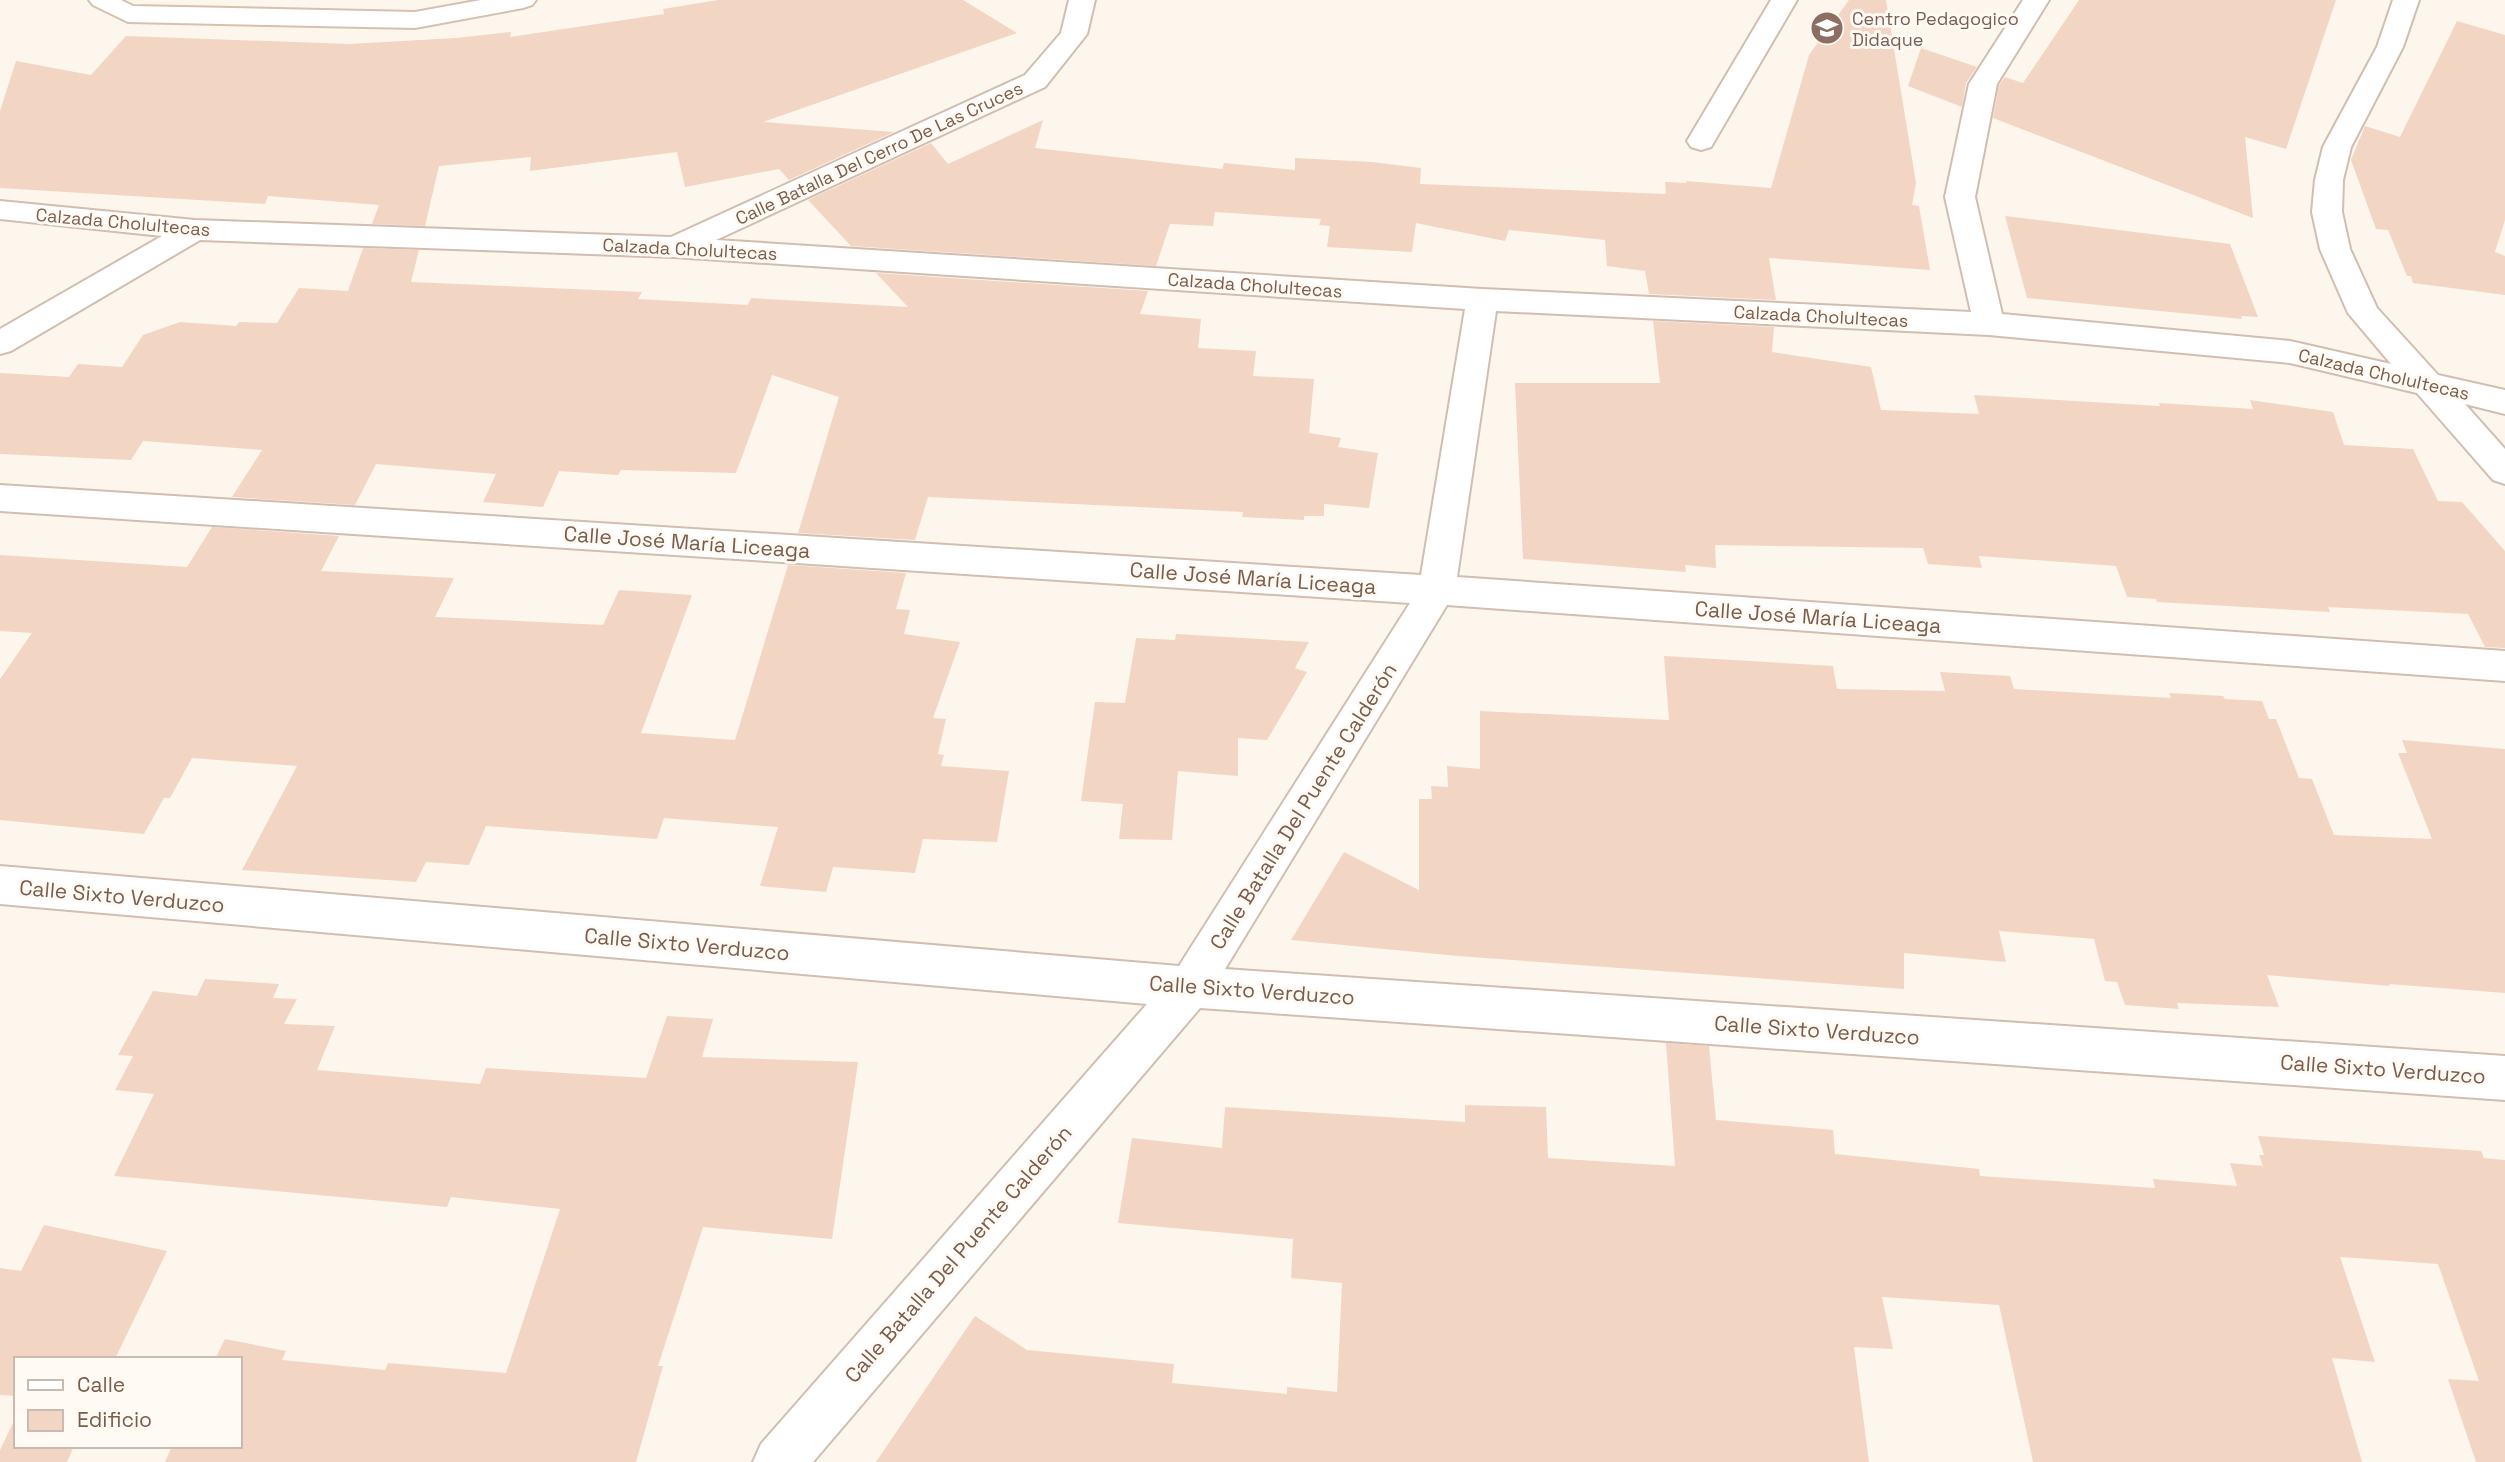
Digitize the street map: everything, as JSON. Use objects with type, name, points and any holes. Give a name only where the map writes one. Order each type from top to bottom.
[{"type":"street","points":[[102,0],[128,14],[415,20],[523,0]]},
{"type":"street","name":"Calle Batalla Del Cerro De Las Cruces","points":[[674,247],[1035,81],[1074,34],[1082,0]]},
{"type":"street","points":[[1701,141],[1784,0]]},
{"type":"street","points":[[1989,324],[1960,197],[1983,84],[2036,0]]},
{"type":"street","points":[[2406,0],[2390,47],[2337,147],[2329,180],[2326,212],[2335,248],[2364,313],[2505,471]]},
{"type":"street","name":"Calzada Cholultecas","points":[[0,210],[195,230],[674,247],[1482,300],[1989,324],[2290,352],[2505,402]]},
{"type":"street","points":[[0,343],[195,230]]},
{"type":"street","name":"Calle Batalla Del Puente Calderón","points":[[779,1462],[1190,987],[1437,590],[1482,300]]},
{"type":"street","name":"Calle José María Liceaga","points":[[0,498],[1437,590],[2505,666]]},
{"type":"street","name":"Calle Sixto Verduzco","points":[[0,885],[1190,987],[2505,1078]]},
{"type":"building","points":[[718,0],[963,0],[1017,33],[763,122],[894,132],[789,180],[779,169],[685,187],[677,152],[530,171],[531,157],[439,166],[425,226],[372,224],[379,205],[268,196],[265,204],[0,188],[0,111],[16,61],[91,75],[126,36],[349,44],[511,32],[510,37],[664,14],[663,9]]},
{"type":"building","points":[[1849,0],[1886,0],[1916,183],[1912,205],[1919,206],[1930,270],[1769,258],[1776,300],[1649,294],[1645,271],[1607,266],[1605,240],[1509,230],[1505,241],[1416,223],[1412,252],[1327,247],[1330,226],[1319,225],[1321,219],[1215,212],[1213,226],[1170,224],[1156,266],[851,246],[808,200],[931,143],[948,164],[1043,120],[1035,148],[1222,169],[1224,163],[1295,170],[1295,158],[1372,162],[1421,168],[1420,184],[1666,194],[1665,182],[1687,183],[1686,181],[1771,188],[1809,55]]},
{"type":"building","points":[[2079,0],[2336,0],[2286,149],[2245,137],[2253,218],[1993,118],[1999,85],[2005,77],[2023,83]]},
{"type":"building","points":[[2457,21],[2505,35],[2505,220],[2495,252],[2505,256],[2505,295],[2413,283],[2411,276],[2407,276],[2388,230],[2376,229],[2351,160],[2365,126],[2400,137]]},
{"type":"building","points":[[1921,48],[1977,67],[1966,83],[1962,107],[1908,86]]},
{"type":"building","points":[[2005,216],[2230,244],[2258,317],[2241,316],[2242,319],[2027,298]]},
{"type":"building","points":[[363,248],[419,250],[411,282],[642,292],[638,299],[748,305],[751,298],[908,307],[876,273],[1148,291],[1140,314],[1201,319],[1198,348],[1256,351],[1253,376],[1314,379],[1309,433],[1341,438],[1338,447],[1378,453],[1369,508],[1324,504],[1324,516],[1304,516],[1304,520],[1242,517],[1243,512],[928,497],[915,540],[798,533],[839,397],[772,375],[736,473],[621,470],[618,475],[559,471],[543,507],[483,502],[496,474],[376,464],[355,505],[232,497],[262,450],[143,441],[131,460],[0,454],[0,373],[69,377],[78,364],[122,367],[143,335],[180,322],[236,326],[239,322],[277,323],[299,288],[348,291]]},
{"type":"building","points":[[1653,321],[1774,327],[1772,352],[1871,367],[1881,410],[1979,414],[1974,395],[2253,409],[2250,400],[2333,412],[2344,445],[2413,449],[2438,501],[2462,502],[2505,551],[2505,648],[2485,647],[2468,614],[2328,607],[2330,612],[2157,602],[2156,599],[2127,597],[2116,566],[1979,556],[1982,568],[1928,564],[1923,548],[1715,545],[1716,568],[1685,565],[1686,572],[1523,559],[1515,383],[1660,383]]},
{"type":"building","points":[[212,527],[339,536],[321,571],[454,578],[435,617],[603,625],[619,590],[692,595],[641,733],[735,740],[788,565],[906,573],[896,609],[910,610],[904,634],[960,642],[933,718],[946,719],[938,754],[944,755],[941,766],[1009,771],[997,842],[923,839],[915,873],[833,867],[826,892],[760,886],[778,827],[664,818],[657,839],[486,826],[469,865],[426,862],[416,882],[242,870],[297,766],[192,758],[170,798],[164,798],[144,834],[0,820],[0,679],[32,633],[0,631],[0,555],[187,567]]},
{"type":"building","points":[[1176,634],[1309,642],[1295,668],[1307,672],[1267,740],[1238,738],[1238,776],[1178,771],[1172,840],[1119,839],[1123,804],[1081,801],[1095,702],[1125,703],[1136,638],[1175,640]]},
{"type":"building","points":[[1664,656],[1833,666],[1837,689],[1945,691],[1940,672],[2010,676],[2014,689],[2171,698],[2169,693],[2262,701],[2269,719],[2276,719],[2299,778],[2312,779],[2334,835],[2432,839],[2398,753],[2407,753],[2402,740],[2505,749],[2505,993],[2267,975],[2279,1007],[2177,1003],[2179,1009],[2125,1005],[2117,982],[2105,981],[2094,939],[1999,931],[2006,962],[1904,953],[1904,989],[1458,956],[1291,940],[1344,852],[1419,890],[1419,799],[1432,799],[1431,786],[1448,787],[1447,766],[1480,769],[1480,711],[1669,720]]},
{"type":"building","points":[[205,979],[279,984],[273,998],[297,999],[284,1024],[335,1026],[317,1070],[480,1084],[486,1068],[646,1078],[667,1016],[713,1019],[702,1057],[858,1062],[832,1239],[703,1227],[658,1366],[663,1366],[636,1462],[165,1462],[171,1448],[242,1448],[242,1357],[216,1357],[225,1339],[286,1351],[282,1360],[385,1370],[388,1363],[506,1373],[560,1209],[451,1197],[447,1207],[114,1176],[154,1094],[115,1090],[133,1056],[118,1055],[153,991],[197,996]]},
{"type":"building","points":[[1666,1043],[1709,1046],[1716,1120],[1833,1130],[1835,1154],[1979,1169],[1980,1176],[2155,1188],[2153,1179],[2237,1186],[2230,1163],[2263,1166],[2259,1155],[2264,1155],[2258,1136],[2481,1151],[2484,1158],[2505,1160],[2505,1462],[2476,1462],[2448,1379],[2479,1381],[2438,1264],[2340,1257],[2375,1362],[2332,1358],[2362,1462],[2033,1462],[1999,1305],[1882,1297],[1893,1349],[1854,1347],[1869,1462],[876,1462],[975,1316],[1027,1350],[1174,1364],[1172,1383],[1287,1394],[1287,1387],[1337,1392],[1342,1283],[1291,1278],[1293,1239],[1118,1223],[1132,1138],[1222,1148],[1225,1107],[1465,1122],[1465,1105],[1546,1107],[1548,1158],[1675,1166]]},
{"type":"building","points":[[44,1225],[167,1251],[116,1357],[14,1357],[14,1396],[0,1395],[0,1268],[21,1271]]},
{"type":"building","points":[[14,1421],[14,1448],[73,1448],[67,1462],[0,1462],[0,1450]]},
{"type":"place","name":"Centro Pedagogico Didaque","points":[[1827,28]]}]
